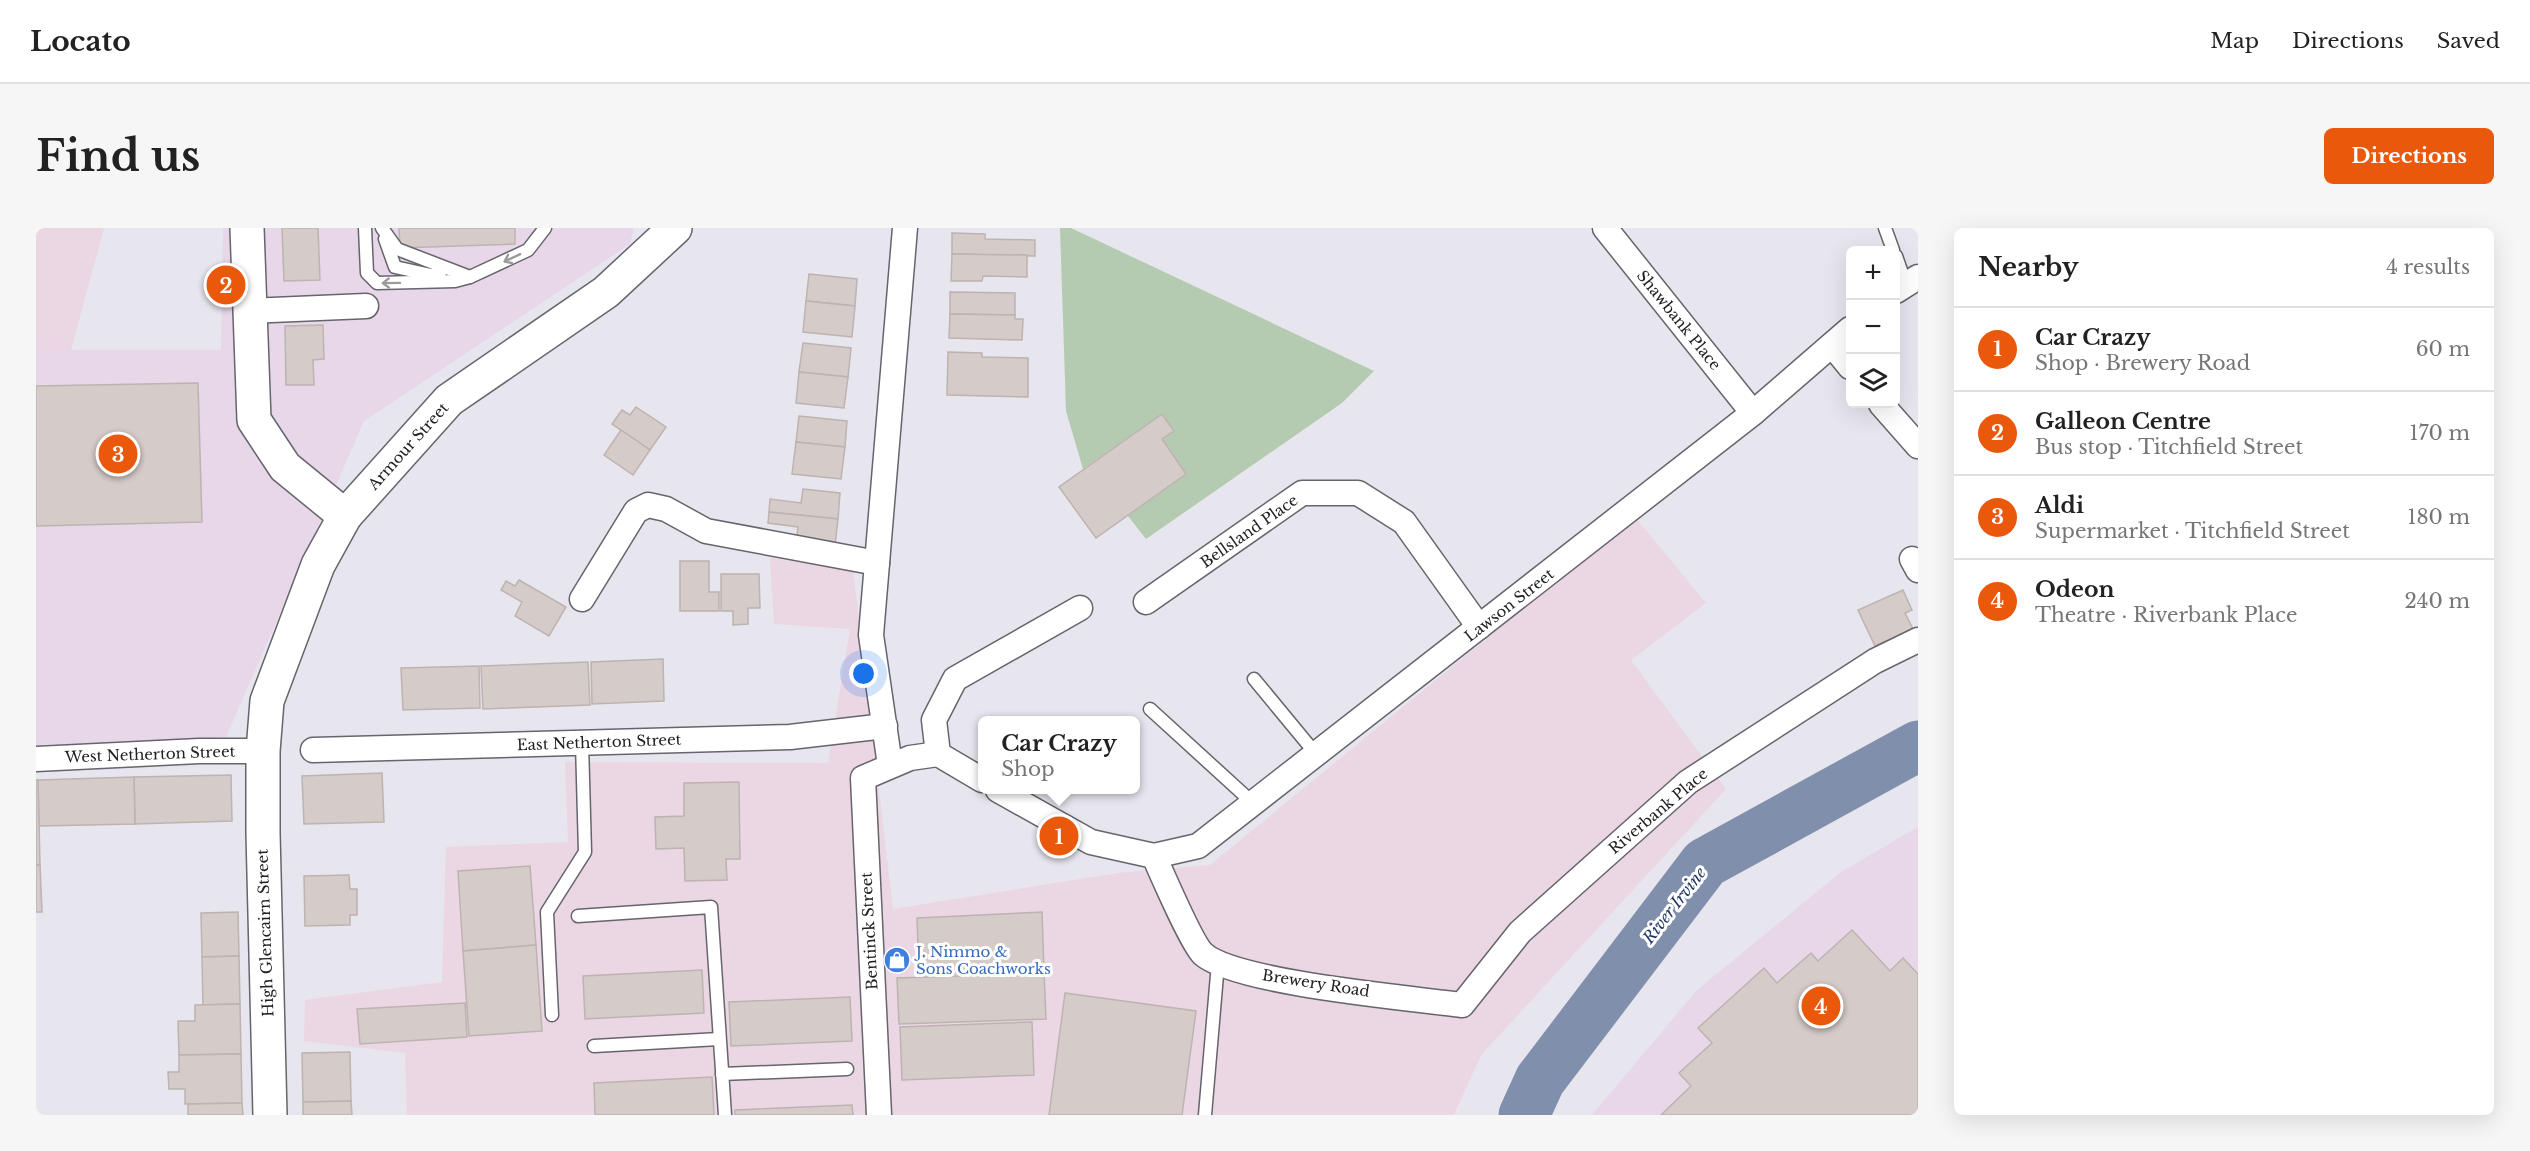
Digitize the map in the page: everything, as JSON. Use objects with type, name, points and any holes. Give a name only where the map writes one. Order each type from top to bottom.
[{"type":"main road","points":[[247,228],[254,420],[285,466],[345,516]]},
{"type":"main road","name":"Armour Street","points":[[263,751],[267,701],[283,654],[318,565],[345,516],[449,400],[606,292],[675,228]]},
{"type":"main road","name":"High Glencairn Street","points":[[263,751],[270,1115]]},
{"type":"street","points":[[905,228],[871,635],[890,765],[910,758],[938,754],[978,778]]},
{"type":"street","name":"Shawbank Place","points":[[1605,228],[1753,413]]},
{"type":"street","points":[[250,311],[366,306]]},
{"type":"street","name":"Lawson Street","points":[[1154,856],[1198,846],[1753,413],[1846,333]]},
{"type":"street","points":[[1832,345],[1846,361]]},
{"type":"street","points":[[1885,408],[1918,446]]},
{"type":"street","name":"Bellsland Place","points":[[1146,602],[1302,493],[1358,493],[1404,522],[1479,627]]},
{"type":"street","points":[[582,599],[636,511],[648,505],[666,509],[706,531],[877,563]]},
{"type":"street","points":[[938,754],[934,720],[955,679],[1080,608]]},
{"type":"street","name":"Riverbank Place","points":[[1462,1005],[1520,933],[1688,782],[1875,661],[1918,640]]},
{"type":"street","name":"East Netherton Street","points":[[313,750],[790,737],[885,726]]},
{"type":"street","name":"West Netherton Street","points":[[36,759],[199,751],[263,751]]},
{"type":"street","name":"Bentinck Street","points":[[879,1115],[863,778],[890,765]]},
{"type":"street","points":[[1007,794],[1091,842],[1154,856]]},
{"type":"street","name":"Brewery Road","points":[[1154,856],[1201,952],[1218,963],[1274,979],[1462,1005]]},
{"type":"lane","points":[[365,228],[367,273],[377,283],[455,281],[470,277],[528,250],[545,228]]},
{"type":"lane","points":[[1885,228],[1892,246]]},
{"type":"lane","points":[[382,229],[395,267],[431,275],[453,270],[470,277]]},
{"type":"lane","points":[[1900,267],[1906,283]]},
{"type":"lane","points":[[1254,679],[1316,754]]},
{"type":"lane","points":[[1150,709],[1253,803]]},
{"type":"lane","points":[[552,1015],[547,912],[585,852],[582,743]]},
{"type":"lane","points":[[578,916],[711,907],[725,1115]]},
{"type":"lane","points":[[1205,1115],[1218,963]]},
{"type":"lane","points":[[594,1046],[719,1039]]},
{"type":"lane","points":[[722,1074],[847,1069]]},
{"type":"shaded area","points":[[36,228],[104,228],[71,350],[36,350]]},
{"type":"shaded area","points":[[223,228],[634,228],[630,244],[364,421],[226,737],[36,745],[36,350],[221,350]]},
{"type":"shaded area","points":[[1635,517],[1706,603],[1631,660],[1726,789],[1481,1055],[1454,1115],[407,1115],[405,1053],[304,1041],[305,1000],[442,982],[446,847],[568,842],[565,762],[828,763],[850,629],[774,624],[770,558],[853,570],[893,909],[1118,873],[1210,865]]},
{"type":"shaded area","points":[[1918,827],[1918,1115],[1592,1115],[1697,990],[1841,872]]},
{"type":"green space","points":[[1060,228],[1071,228],[1374,371],[1342,403],[1146,539],[1128,516],[1186,474],[1162,439],[1174,431],[1162,414],[1083,469],[1066,411]]},
{"type":"building","points":[[282,228],[318,228],[320,280],[284,281]]},
{"type":"building","points":[[399,228],[515,228],[515,244],[400,248]]},
{"type":"building","points":[[952,233],[985,234],[985,239],[1035,240],[1035,256],[952,254]]},
{"type":"building","points":[[952,254],[1027,255],[1027,277],[983,276],[982,281],[951,281]]},
{"type":"building","points":[[809,274],[857,279],[855,306],[806,301]]},
{"type":"building","points":[[950,292],[1015,293],[1015,315],[950,314]]},
{"type":"building","points":[[806,301],[855,306],[852,337],[803,332]]},
{"type":"building","points":[[950,314],[1015,315],[1015,319],[1023,319],[1022,340],[949,338]]},
{"type":"building","points":[[323,325],[324,359],[313,360],[314,385],[286,385],[285,326]]},
{"type":"building","points":[[803,343],[851,348],[848,377],[799,372]]},
{"type":"building","points":[[948,352],[982,353],[982,357],[1028,358],[1028,397],[947,395]]},
{"type":"building","points":[[799,372],[848,377],[844,408],[796,403]]},
{"type":"building","points":[[198,383],[202,522],[36,526],[36,386]]},
{"type":"building","points":[[636,407],[666,427],[650,450],[612,424],[622,410],[630,415]]},
{"type":"building","points":[[1162,414],[1174,431],[1162,439],[1186,474],[1096,538],[1059,487]]},
{"type":"building","points":[[799,416],[847,421],[845,447],[796,442]]},
{"type":"building","points":[[621,430],[650,450],[633,475],[604,455]]},
{"type":"building","points":[[796,442],[845,447],[841,479],[792,474]]},
{"type":"building","points":[[803,489],[840,493],[838,519],[769,512],[770,499],[801,503]]},
{"type":"building","points":[[769,512],[838,519],[835,545],[796,541],[798,527],[768,523]]},
{"type":"building","points":[[680,561],[709,561],[709,592],[719,592],[719,611],[680,611]]},
{"type":"building","points":[[721,574],[759,574],[760,608],[748,608],[748,624],[733,625],[733,611],[721,611]]},
{"type":"building","points":[[519,580],[566,607],[549,636],[515,616],[522,602],[501,590],[506,581],[515,586]]},
{"type":"building","points":[[1903,590],[1912,610],[1905,613],[1913,629],[1875,646],[1858,610]]},
{"type":"building","points":[[663,659],[664,701],[592,704],[591,662]]},
{"type":"building","points":[[588,662],[590,705],[483,709],[481,666]]},
{"type":"building","points":[[479,666],[480,708],[403,710],[401,668]]},
{"type":"building","points":[[382,773],[384,822],[304,824],[302,776]]},
{"type":"building","points":[[231,775],[232,821],[135,824],[134,777]]},
{"type":"building","points":[[134,777],[135,824],[39,826],[38,780]]},
{"type":"building","points":[[36,780],[38,780],[40,865],[36,865]]},
{"type":"building","points":[[739,782],[740,859],[726,859],[727,880],[685,881],[684,848],[656,849],[655,817],[684,816],[684,783]]},
{"type":"building","points":[[36,865],[40,865],[42,912],[36,912]]},
{"type":"building","points":[[530,866],[536,945],[463,951],[458,871]]},
{"type":"building","points":[[349,875],[350,889],[357,889],[357,915],[350,915],[350,925],[305,926],[304,876]]},
{"type":"building","points":[[238,912],[239,956],[202,957],[201,913]]},
{"type":"building","points":[[1042,912],[1044,970],[919,975],[917,918]]},
{"type":"building","points":[[1852,930],[1890,971],[1903,958],[1918,974],[1918,1115],[1661,1115],[1691,1086],[1679,1073],[1712,1043],[1698,1028],[1764,968],[1777,983],[1811,953],[1818,961]]},
{"type":"building","points":[[536,945],[542,1031],[469,1036],[463,951]]},
{"type":"building","points":[[239,956],[240,1004],[203,1005],[202,957]]},
{"type":"building","points":[[702,970],[704,1013],[585,1019],[583,976]]},
{"type":"building","points":[[1044,973],[1046,1019],[899,1024],[897,978]]},
{"type":"building","points":[[1065,993],[1196,1011],[1182,1115],[1049,1115]]},
{"type":"building","points":[[850,997],[852,1041],[731,1046],[729,1002]]},
{"type":"building","points":[[465,1003],[467,1037],[360,1044],[357,1009]]},
{"type":"building","points":[[240,1004],[241,1054],[179,1055],[178,1021],[195,1021],[195,1005]]},
{"type":"building","points":[[1032,1022],[1034,1075],[902,1080],[900,1027]]},
{"type":"building","points":[[350,1052],[351,1101],[303,1102],[302,1053]]},
{"type":"building","points":[[241,1054],[242,1103],[185,1104],[185,1089],[169,1089],[168,1072],[179,1072],[179,1055]]},
{"type":"building","points":[[712,1077],[714,1115],[595,1115],[594,1083]]},
{"type":"building","points":[[351,1101],[352,1115],[303,1115],[303,1102]]},
{"type":"building","points":[[242,1103],[243,1115],[188,1115],[188,1104]]},
{"type":"building","points":[[852,1105],[853,1115],[735,1115],[735,1110]]},
{"type":"waterway","name":"River Irvine","points":[[1524,1115],[1540,1080],[1705,863],[1918,746]]},
{"type":"place","name":"Galleon Centre","points":[[226,285]]},
{"type":"place","name":"Aldi","points":[[118,454]]},
{"type":"place","name":"Car Crazy","points":[[1059,836]]},
{"type":"place","name":"J. Nimmo & Sons Coachworks","points":[[897,960]]},
{"type":"place","name":"Odeon","points":[[1821,1006]]}]
